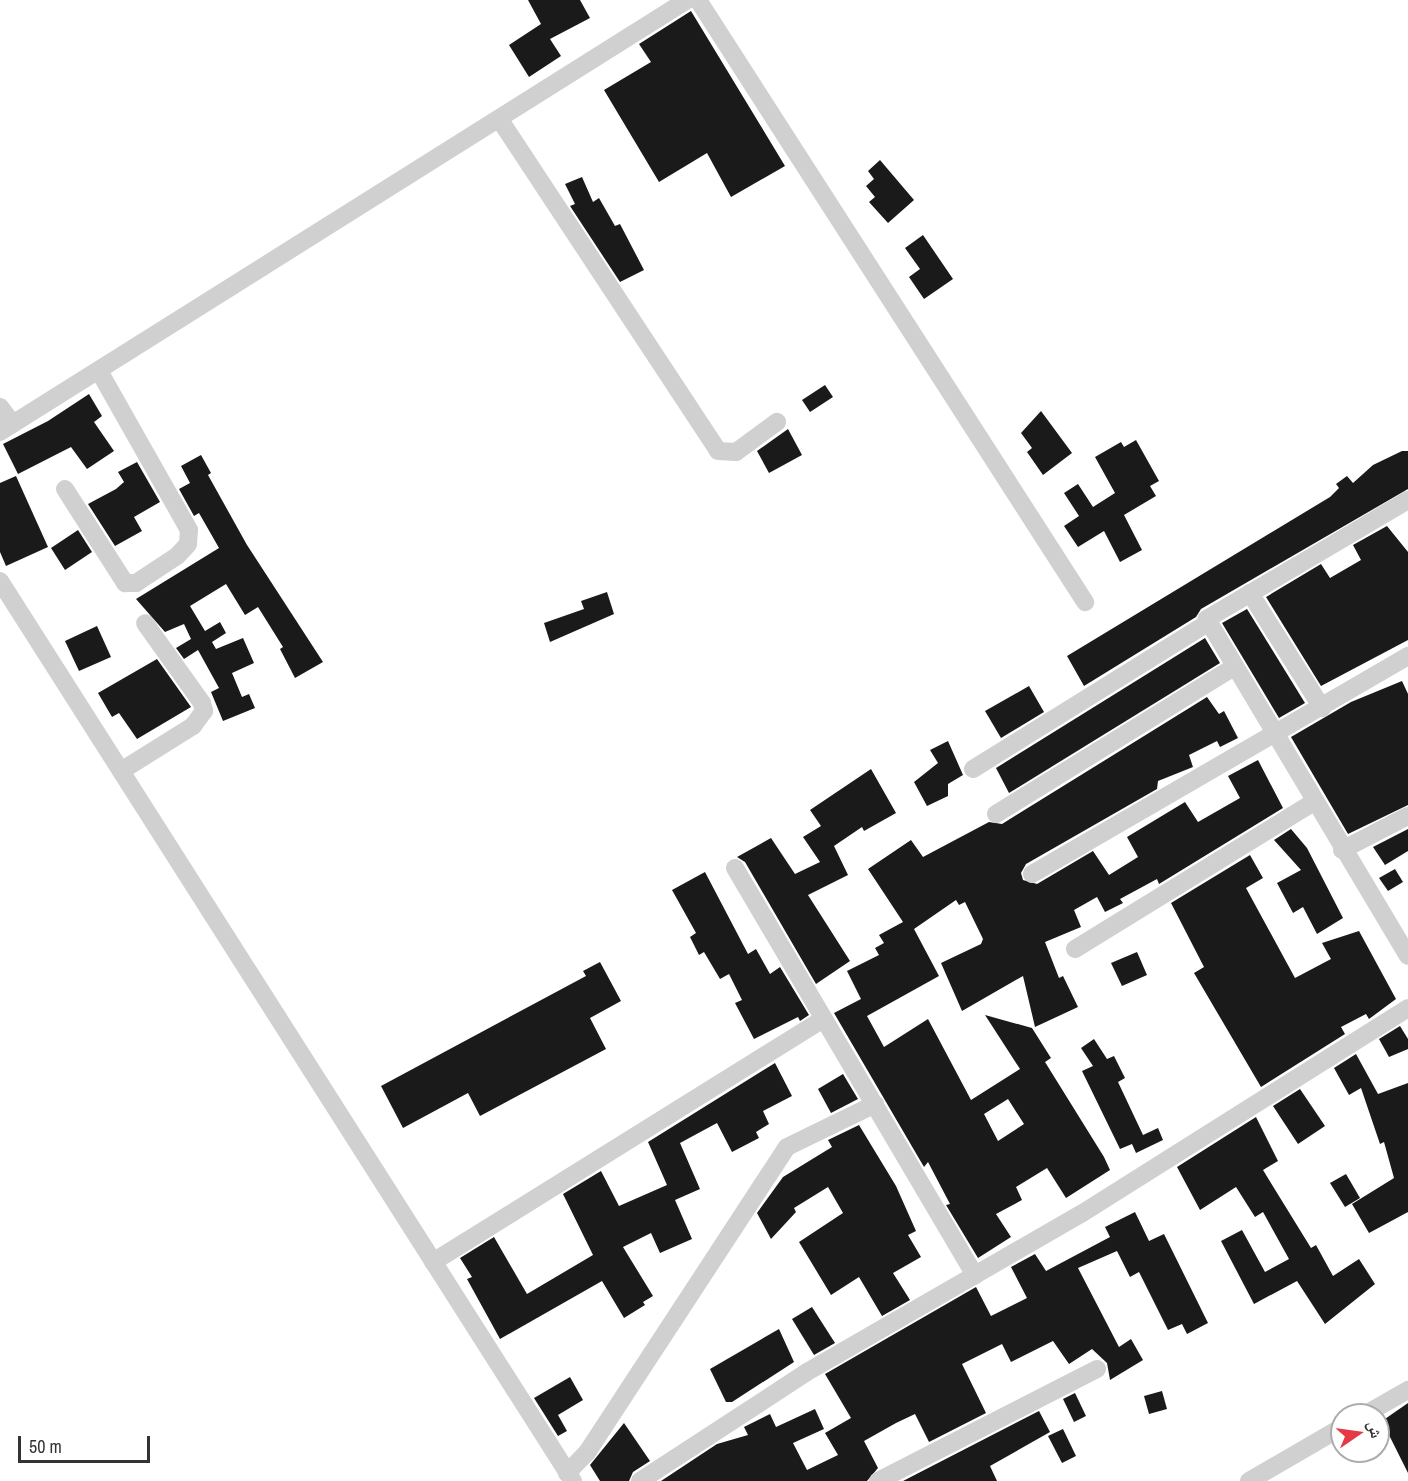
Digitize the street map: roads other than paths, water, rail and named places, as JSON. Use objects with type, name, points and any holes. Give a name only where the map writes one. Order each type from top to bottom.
[{"type":"street","points":[[0,407],[6,428],[500,120],[687,0]]},
{"type":"street","points":[[698,0],[1085,602]]},
{"type":"street","points":[[500,120],[718,451],[736,452],[777,422]]},
{"type":"street","points":[[65,489],[125,583],[136,584],[177,556],[188,544],[189,530],[99,371]]},
{"type":"street","points":[[1408,500],[1207,619],[1342,850],[1408,956]]},
{"type":"street","points":[[0,581],[570,1477],[787,1147],[875,1104]]},
{"type":"street","points":[[1250,594],[1322,708]]},
{"type":"street","points":[[973,769],[1209,622]]},
{"type":"street","points":[[121,771],[193,726],[204,711],[202,703],[145,623]]},
{"type":"street","points":[[1032,874],[1322,708],[1408,656]]},
{"type":"street","points":[[996,814],[1234,667]]},
{"type":"street","points":[[1075,949],[1314,802]]},
{"type":"street","points":[[1342,850],[1408,816]]},
{"type":"street","points":[[735,868],[975,1276]]},
{"type":"street","points":[[640,1481],[807,1372],[1081,1214],[1358,1036],[1408,1008]]},
{"type":"street","points":[[433,1262],[824,1019]]},
{"type":"street","points":[[878,1481],[1097,1369]]},
{"type":"street","points":[[1385,1403],[1408,1390]]},
{"type":"street","points":[[1249,1481],[1330,1435]]}]
